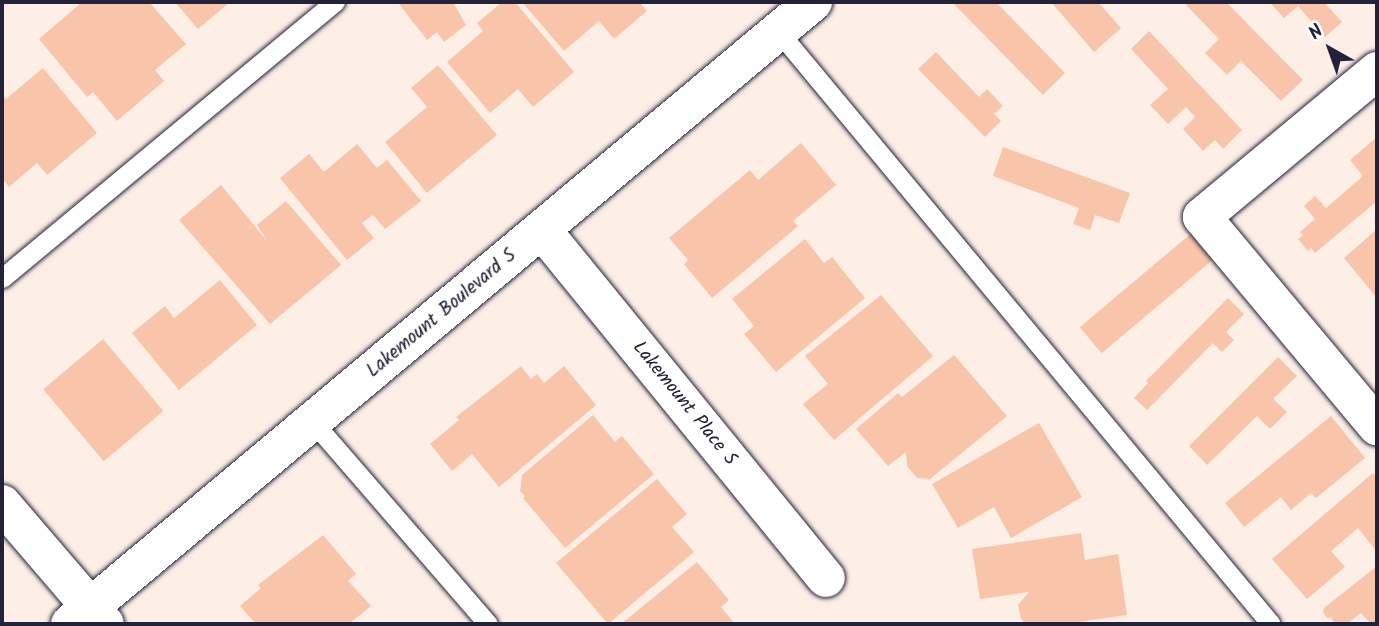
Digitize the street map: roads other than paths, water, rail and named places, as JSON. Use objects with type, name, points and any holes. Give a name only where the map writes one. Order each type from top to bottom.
[{"type":"street","name":"Lakemount Boulevard S","points":[[88,619],[313,422],[813,2]]},
{"type":"street","points":[[1377,71],[1202,216],[1377,426]]},
{"type":"street","name":"Lakemount Place S","points":[[542,230],[826,578]]},
{"type":"street","points":[[2,503],[88,619]]},
{"type":"lane","points":[[2,278],[335,2]]},
{"type":"lane","points":[[778,31],[1269,624]]},
{"type":"lane","points":[[313,422],[488,624]]}]
